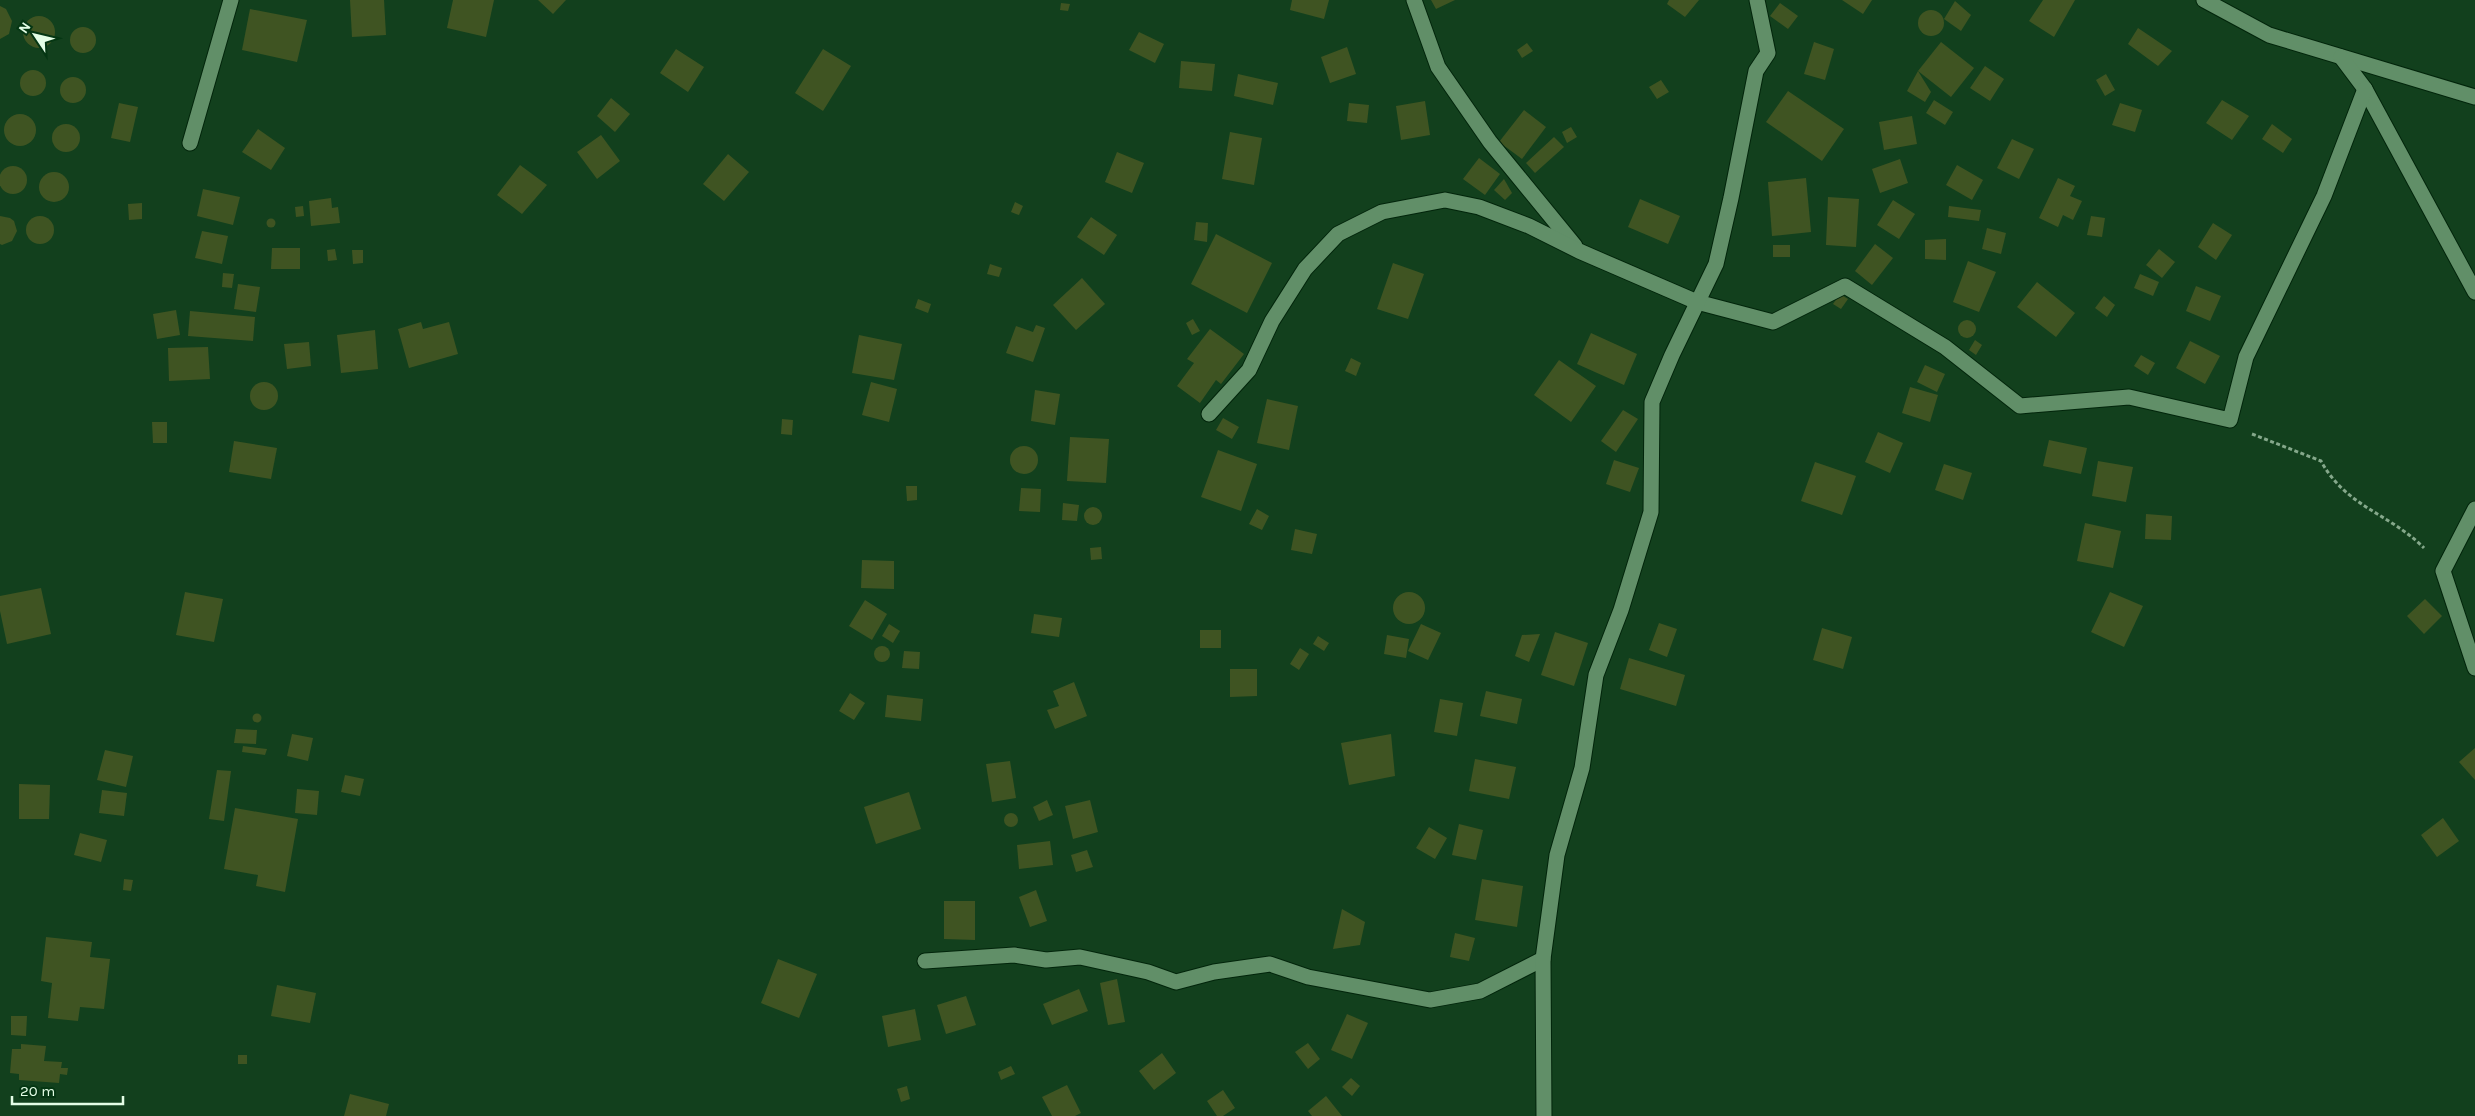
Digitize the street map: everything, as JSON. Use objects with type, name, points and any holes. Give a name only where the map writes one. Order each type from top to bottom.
[{"type":"street","points":[[190,143],[230,0]]},
{"type":"street","points":[[1414,0],[1438,68],[1490,142],[1579,251]]},
{"type":"street","points":[[1544,1116],[1543,959],[1557,855],[1582,768],[1596,675],[1621,610],[1651,512],[1652,402],[1716,264],[1756,71],[1768,53],[1757,0]]},
{"type":"street","points":[[2204,0],[2270,34],[2475,98]]},
{"type":"street","points":[[2341,57],[2365,89],[2475,292]]},
{"type":"street","points":[[1209,414],[1250,370],[1272,321],[1306,269],[1338,234],[1382,212],[1445,200],[1479,206],[1529,226],[1579,251],[1697,302],[1773,322],[1846,286],[1945,347],[2020,406],[2129,397],[2230,420],[2246,357],[2324,196],[2365,89]]},
{"type":"street","points":[[2475,509],[2442,571],[2475,668]]},
{"type":"street","points":[[925,961],[1014,955],[1046,960],[1080,958],[1148,972],[1176,982],[1214,972],[1270,964],[1308,977],[1430,1000],[1480,991],[1543,959]]},
{"type":"path","points":[[2230,420],[2248,432],[2321,461],[2330,478],[2348,496],[2410,536],[2423,547],[2442,571]]},
{"type":"building","points":[[350,0],[384,0],[386,35],[352,37]]},
{"type":"building","points":[[453,0],[494,0],[486,37],[447,28]]},
{"type":"building","points":[[538,0],[566,0],[553,14]]},
{"type":"building","points":[[1292,0],[1329,0],[1324,19],[1290,10]]},
{"type":"building","points":[[1431,0],[1455,0],[1436,9]]},
{"type":"building","points":[[1669,0],[1699,0],[1685,17],[1667,4]]},
{"type":"building","points":[[1842,0],[1872,0],[1863,14]]},
{"type":"building","points":[[2043,0],[2075,0],[2054,37],[2029,21]]},
{"type":"building","points":[[1955,1],[1971,15],[1961,31],[1944,19]]},
{"type":"building","points":[[1061,3],[1070,4],[1068,11],[1060,10]]},
{"type":"building","points":[[1780,3],[1798,16],[1788,29],[1770,16]]},
{"type":"building","points":[[0,6],[6,9],[12,21],[9,34],[0,39]]},
{"type":"building","points":[[250,9],[307,20],[297,62],[242,50]]},
{"type":"building","points":[[1931,10],[1940,14],[1944,23],[1940,32],[1931,36],[1922,32],[1918,23],[1922,14]]},
{"type":"building","points":[[39,16],[51,20],[55,32],[51,44],[39,48],[27,44],[23,32],[27,20]]},
{"type":"building","points":[[83,27],[92,31],[96,40],[92,49],[83,53],[74,49],[70,40],[74,31]]},
{"type":"building","points":[[2138,28],[2172,51],[2158,66],[2128,44]]},
{"type":"building","points":[[1139,32],[1164,44],[1155,63],[1129,50]]},
{"type":"building","points":[[1814,42],[1834,49],[1825,80],[1804,74]]},
{"type":"building","points":[[1941,42],[1974,68],[1951,97],[1918,71]]},
{"type":"building","points":[[1527,43],[1533,51],[1522,58],[1517,50]]},
{"type":"building","points":[[1347,47],[1356,74],[1330,83],[1321,57]]},
{"type":"building","points":[[676,49],[704,67],[688,92],[660,73]]},
{"type":"building","points":[[823,49],[851,66],[823,111],[795,93]]},
{"type":"building","points":[[1181,61],[1215,64],[1212,91],[1179,88]]},
{"type":"building","points":[[1985,66],[2004,79],[1990,101],[1970,88]]},
{"type":"building","points":[[33,70],[42,74],[46,83],[42,92],[33,96],[24,92],[20,83],[24,74]]},
{"type":"building","points":[[1918,71],[1931,92],[1925,102],[1907,91]]},
{"type":"building","points":[[1238,74],[1278,83],[1273,105],[1234,96]]},
{"type":"building","points":[[2106,74],[2115,90],[2105,96],[2096,80]]},
{"type":"building","points":[[73,77],[82,81],[86,90],[82,99],[73,103],[64,99],[60,90],[64,81]]},
{"type":"building","points":[[1661,80],[1669,92],[1657,99],[1649,87]]},
{"type":"building","points":[[1788,91],[1844,129],[1822,161],[1766,122]]},
{"type":"building","points":[[611,98],[630,114],[615,132],[597,116]]},
{"type":"building","points":[[1934,100],[1953,112],[1945,125],[1926,113]]},
{"type":"building","points":[[2222,100],[2249,116],[2232,140],[2206,123]]},
{"type":"building","points":[[1425,101],[1430,135],[1401,140],[1396,106]]},
{"type":"building","points":[[119,103],[138,107],[130,142],[111,138]]},
{"type":"building","points":[[1349,103],[1369,105],[1367,123],[1347,121]]},
{"type":"building","points":[[2120,103],[2142,110],[2135,132],[2112,125]]},
{"type":"building","points":[[1524,110],[1546,127],[1522,159],[1499,142]]},
{"type":"building","points":[[20,114],[26,115],[31,119],[35,124],[35,136],[31,141],[26,145],[20,146],[14,145],[9,141],[5,136],[4,130],[5,124],[9,119],[14,115]]},
{"type":"building","points":[[1912,116],[1917,144],[1884,150],[1879,122]]},
{"type":"building","points":[[66,124],[76,128],[80,138],[76,148],[66,152],[56,148],[52,138],[56,128]]},
{"type":"building","points":[[2272,124],[2292,139],[2283,153],[2262,139]]},
{"type":"building","points":[[1571,127],[1577,137],[1567,143],[1562,132]]},
{"type":"building","points":[[258,129],[285,148],[271,170],[242,152]]},
{"type":"building","points":[[1230,132],[1262,138],[1254,185],[1222,179]]},
{"type":"building","points":[[601,135],[620,161],[597,179],[577,152]]},
{"type":"building","points":[[1554,137],[1564,147],[1535,173],[1526,163]]},
{"type":"building","points":[[2012,139],[2034,149],[2019,179],[1997,168]]},
{"type":"building","points":[[1117,152],[1144,163],[1132,193],[1105,182]]},
{"type":"building","points":[[728,154],[749,172],[724,201],[703,184]]},
{"type":"building","points":[[1479,158],[1500,174],[1485,195],[1463,179]]},
{"type":"building","points":[[1900,159],[1908,183],[1880,193],[1872,169]]},
{"type":"building","points":[[520,165],[547,185],[522,214],[497,195]]},
{"type":"building","points":[[1957,165],[1983,180],[1972,200],[1946,185]]},
{"type":"building","points":[[13,166],[23,170],[27,180],[23,190],[13,194],[3,190],[-1,180],[3,170]]},
{"type":"building","points":[[54,172],[65,176],[69,187],[65,198],[54,202],[43,198],[39,187],[43,176]]},
{"type":"building","points":[[1806,178],[1811,232],[1772,236],[1768,182]]},
{"type":"building","points":[[2058,178],[2075,186],[2070,196],[2082,201],[2073,220],[2063,215],[2058,227],[2039,218]]},
{"type":"building","points":[[1504,179],[1512,193],[1505,200],[1494,190]]},
{"type":"building","points":[[203,189],[240,197],[233,225],[197,216]]},
{"type":"building","points":[[1828,197],[1859,199],[1856,247],[1826,245]]},
{"type":"building","points":[[331,198],[332,208],[338,207],[340,223],[311,226],[309,201]]},
{"type":"building","points":[[1640,199],[1680,216],[1668,244],[1628,227]]},
{"type":"building","points":[[1893,200],[1915,214],[1899,239],[1877,225]]},
{"type":"building","points":[[1015,202],[1023,206],[1019,215],[1011,212]]},
{"type":"building","points":[[142,203],[142,219],[129,220],[128,204]]},
{"type":"building","points":[[303,206],[304,216],[296,217],[295,207]]},
{"type":"building","points":[[1949,206],[1981,210],[1979,221],[1948,217]]},
{"type":"building","points":[[0,216],[14,221],[17,231],[12,241],[2,245],[0,244]]},
{"type":"building","points":[[40,216],[50,220],[54,230],[50,240],[40,244],[30,240],[26,230],[30,220]]},
{"type":"building","points":[[2091,216],[2105,218],[2102,237],[2087,235]]},
{"type":"building","points":[[1091,217],[1117,235],[1104,255],[1077,237]]},
{"type":"building","points":[[271,219],[275,223],[271,227],[267,223]]},
{"type":"building","points":[[1196,222],[1208,223],[1207,242],[1194,240]]},
{"type":"building","points":[[2213,223],[2232,235],[2216,260],[2198,247]]},
{"type":"building","points":[[1987,228],[2006,233],[2001,254],[1982,249]]},
{"type":"building","points":[[202,231],[228,236],[222,264],[195,258]]},
{"type":"building","points":[[1216,234],[1272,263],[1247,313],[1191,284]]},
{"type":"building","points":[[1946,239],[1946,260],[1925,259],[1925,240]]},
{"type":"building","points":[[1875,244],[1893,258],[1872,285],[1855,271]]},
{"type":"building","points":[[1773,245],[1790,245],[1790,257],[1773,257]]},
{"type":"building","points":[[272,248],[300,248],[300,269],[271,269]]},
{"type":"building","points":[[335,249],[337,260],[328,261],[327,250]]},
{"type":"building","points":[[2159,249],[2175,262],[2162,278],[2146,265]]},
{"type":"building","points":[[352,250],[363,250],[363,263],[353,264]]},
{"type":"building","points":[[1968,261],[1996,272],[1979,312],[1953,302]]},
{"type":"building","points":[[1393,263],[1424,274],[1408,319],[1377,309]]},
{"type":"building","points":[[990,264],[1002,268],[999,277],[987,274]]},
{"type":"building","points":[[223,273],[234,274],[232,288],[222,287]]},
{"type":"building","points":[[2140,274],[2159,282],[2153,296],[2134,288]]},
{"type":"building","points":[[1082,278],[1105,304],[1076,330],[1053,305]]},
{"type":"building","points":[[2037,282],[2075,313],[2056,337],[2017,307]]},
{"type":"building","points":[[238,284],[260,287],[256,312],[234,309]]},
{"type":"building","points":[[2196,286],[2221,296],[2210,321],[2186,311]]},
{"type":"building","points":[[1840,294],[1848,299],[1841,309],[1833,304]]},
{"type":"building","points":[[2104,296],[2115,305],[2107,317],[2095,308]]},
{"type":"building","points":[[918,299],[931,304],[928,313],[915,308]]},
{"type":"building","points":[[176,310],[180,335],[157,339],[153,314]]},
{"type":"building","points":[[190,311],[255,317],[253,341],[188,336]]},
{"type":"building","points":[[1193,319],[1200,331],[1192,335],[1186,323]]},
{"type":"building","points":[[1963,320],[1971,320],[1976,325],[1974,336],[1963,338],[1958,333],[1958,325]]},
{"type":"building","points":[[421,322],[423,329],[449,322],[458,354],[409,368],[398,329]]},
{"type":"building","points":[[1036,325],[1045,328],[1033,362],[1006,353],[1016,326],[1033,332]]},
{"type":"building","points":[[1210,329],[1244,354],[1221,384],[1216,380],[1200,403],[1177,386],[1194,363],[1187,359]]},
{"type":"building","points":[[375,330],[378,369],[341,373],[337,335]]},
{"type":"building","points":[[1591,333],[1637,354],[1624,385],[1577,364]]},
{"type":"building","points":[[859,335],[902,344],[894,380],[852,373]]},
{"type":"building","points":[[1975,340],[1982,345],[1976,355],[1969,350]]},
{"type":"building","points":[[2190,341],[2220,356],[2205,384],[2176,368]]},
{"type":"building","points":[[309,342],[311,366],[287,369],[284,344]]},
{"type":"building","points":[[208,347],[210,379],[169,381],[168,348]]},
{"type":"building","points":[[2141,355],[2155,363],[2148,375],[2134,366]]},
{"type":"building","points":[[1351,358],[1361,363],[1356,376],[1345,371]]},
{"type":"building","points":[[1559,360],[1596,386],[1571,422],[1534,395]]},
{"type":"building","points":[[1925,365],[1945,374],[1937,392],[1917,382]]},
{"type":"building","points":[[264,382],[274,386],[278,396],[274,406],[264,410],[254,406],[250,396],[254,386]]},
{"type":"building","points":[[871,382],[897,389],[889,422],[862,415]]},
{"type":"building","points":[[1910,387],[1938,395],[1930,422],[1902,413]]},
{"type":"building","points":[[1035,390],[1060,394],[1055,425],[1031,421]]},
{"type":"building","points":[[1267,399],[1298,406],[1289,450],[1257,443]]},
{"type":"building","points":[[1623,410],[1638,419],[1616,452],[1601,441]]},
{"type":"building","points":[[1223,418],[1239,427],[1232,439],[1216,430]]},
{"type":"building","points":[[782,419],[793,420],[792,435],[781,434]]},
{"type":"building","points":[[152,422],[167,422],[167,443],[153,443]]},
{"type":"building","points":[[1878,432],[1903,443],[1890,473],[1865,462]]},
{"type":"building","points":[[1070,437],[1109,439],[1106,483],[1067,481]]},
{"type":"building","points":[[2049,440],[2087,448],[2081,474],[2043,466]]},
{"type":"building","points":[[234,441],[277,448],[271,479],[229,472]]},
{"type":"building","points":[[1024,446],[1034,450],[1038,460],[1034,470],[1024,474],[1014,470],[1010,460],[1014,450]]},
{"type":"building","points":[[1218,450],[1257,464],[1241,511],[1201,497]]},
{"type":"building","points":[[1614,460],[1639,468],[1630,492],[1606,484]]},
{"type":"building","points":[[2098,461],[2133,467],[2126,502],[2092,496]]},
{"type":"building","points":[[1815,462],[1856,476],[1842,515],[1801,501]]},
{"type":"building","points":[[1944,464],[1972,473],[1963,500],[1935,490]]},
{"type":"building","points":[[906,486],[917,486],[917,500],[907,501]]},
{"type":"building","points":[[1021,488],[1041,489],[1040,512],[1019,511]]},
{"type":"building","points":[[1063,503],[1079,505],[1077,521],[1062,520]]},
{"type":"building","points":[[1093,507],[1099,510],[1102,516],[1099,522],[1093,525],[1087,522],[1084,516],[1087,510]]},
{"type":"building","points":[[1257,509],[1269,516],[1262,530],[1249,524]]},
{"type":"building","points":[[2146,514],[2172,516],[2171,540],[2145,539]]},
{"type":"building","points":[[2085,523],[2121,531],[2113,568],[2077,561]]},
{"type":"building","points":[[1295,529],[1317,534],[1312,554],[1291,550]]},
{"type":"building","points":[[1101,547],[1102,559],[1091,560],[1090,548]]},
{"type":"building","points":[[862,560],[894,561],[894,589],[861,588]]},
{"type":"building","points":[[41,588],[51,634],[7,644],[0,611],[0,596]]},
{"type":"building","points":[[185,592],[223,599],[214,642],[176,635]]},
{"type":"building","points":[[1409,592],[1415,593],[1420,597],[1424,602],[1424,614],[1420,619],[1415,623],[1409,624],[1403,623],[1398,619],[1394,614],[1393,608],[1394,602],[1398,597],[1403,593]]},
{"type":"building","points":[[2110,592],[2143,606],[2124,647],[2091,632]]},
{"type":"building","points":[[2425,599],[2442,616],[2424,634],[2407,616]]},
{"type":"building","points":[[865,600],[887,614],[872,640],[849,626]]},
{"type":"building","points":[[1034,614],[1062,618],[1059,637],[1031,633]]},
{"type":"building","points":[[1659,623],[1677,629],[1667,657],[1649,650]]},
{"type":"building","points":[[889,624],[900,631],[893,643],[882,636]]},
{"type":"building","points":[[1421,624],[1441,633],[1428,660],[1408,651]]},
{"type":"building","points":[[1822,628],[1852,637],[1843,669],[1813,660]]},
{"type":"building","points":[[1200,630],[1221,630],[1221,648],[1200,648]]},
{"type":"building","points":[[1555,632],[1588,643],[1574,686],[1541,675]]},
{"type":"building","points":[[1540,634],[1529,662],[1515,656],[1522,635]]},
{"type":"building","points":[[1387,635],[1409,639],[1406,658],[1384,654]]},
{"type":"building","points":[[1318,636],[1329,643],[1324,651],[1313,644]]},
{"type":"building","points":[[879,646],[885,646],[890,651],[888,660],[879,662],[874,657],[874,651]]},
{"type":"building","points":[[1300,648],[1309,654],[1299,670],[1290,664]]},
{"type":"building","points":[[904,651],[920,652],[919,669],[902,668]]},
{"type":"building","points":[[1629,658],[1685,675],[1676,706],[1620,689]]},
{"type":"building","points":[[1230,669],[1257,669],[1257,696],[1230,697]]},
{"type":"building","points":[[1074,682],[1087,716],[1055,729],[1047,710],[1059,706],[1053,691]]},
{"type":"building","points":[[1486,691],[1522,699],[1517,724],[1480,716]]},
{"type":"building","points":[[850,693],[865,703],[854,720],[839,711]]},
{"type":"building","points":[[887,695],[923,699],[921,721],[885,717]]},
{"type":"building","points":[[1440,699],[1463,703],[1457,736],[1434,732]]},
{"type":"building","points":[[257,713],[262,718],[257,723],[252,718]]},
{"type":"building","points":[[236,729],[257,730],[256,744],[234,743]]},
{"type":"building","points":[[292,734],[313,738],[308,761],[287,756]]},
{"type":"building","points":[[1391,734],[1395,776],[1349,785],[1341,743]]},
{"type":"building","points":[[243,746],[267,749],[265,755],[242,752]]},
{"type":"building","points":[[2475,748],[2475,780],[2459,762]]},
{"type":"building","points":[[105,750],[133,756],[126,787],[97,780]]},
{"type":"building","points":[[1475,759],[1516,767],[1509,799],[1469,791]]},
{"type":"building","points":[[1010,761],[1016,798],[992,802],[986,764]]},
{"type":"building","points":[[217,770],[231,771],[224,821],[209,819]]},
{"type":"building","points":[[345,775],[364,779],[360,796],[341,792]]},
{"type":"building","points":[[19,784],[50,785],[49,819],[19,819]]},
{"type":"building","points":[[297,789],[319,791],[317,815],[295,813]]},
{"type":"building","points":[[102,790],[127,793],[124,816],[99,813]]},
{"type":"building","points":[[909,792],[921,829],[876,844],[864,807]]},
{"type":"building","points":[[1047,800],[1053,815],[1039,821],[1033,807]]},
{"type":"building","points":[[1090,800],[1098,832],[1073,839],[1065,806]]},
{"type":"building","points":[[235,808],[298,819],[285,892],[256,886],[258,875],[224,869]]},
{"type":"building","points":[[1011,813],[1016,815],[1018,820],[1016,825],[1011,827],[1006,825],[1004,820],[1006,815]]},
{"type":"building","points":[[2443,818],[2459,841],[2437,857],[2421,835]]},
{"type":"building","points":[[1459,824],[1483,830],[1476,860],[1452,855]]},
{"type":"building","points":[[1429,827],[1447,838],[1435,859],[1416,848]]},
{"type":"building","points":[[80,833],[107,840],[101,862],[74,855]]},
{"type":"building","points":[[1050,841],[1053,865],[1019,869],[1017,845]]},
{"type":"building","points":[[1087,850],[1093,867],[1076,872],[1071,855]]},
{"type":"building","points":[[124,879],[133,880],[131,891],[123,890]]},
{"type":"building","points":[[1482,879],[1523,886],[1517,927],[1475,920]]},
{"type":"building","points":[[1036,890],[1047,921],[1030,927],[1019,897]]},
{"type":"building","points":[[944,901],[975,901],[975,940],[944,939]]},
{"type":"building","points":[[1342,909],[1365,922],[1360,945],[1333,949]]},
{"type":"building","points":[[1455,933],[1475,938],[1469,961],[1450,957]]},
{"type":"building","points":[[46,937],[92,942],[90,957],[110,959],[104,1009],[80,1007],[78,1021],[48,1018],[52,983],[41,981]]},
{"type":"building","points":[[778,959],[817,974],[799,1018],[761,1003]]},
{"type":"building","points":[[1117,979],[1125,1022],[1108,1025],[1100,983]]},
{"type":"building","points":[[277,985],[316,993],[310,1023],[271,1016]]},
{"type":"building","points":[[1079,989],[1088,1011],[1052,1025],[1043,1004]]},
{"type":"building","points":[[966,996],[976,1025],[946,1034],[937,1005]]},
{"type":"building","points":[[915,1009],[921,1040],[888,1047],[882,1016]]},
{"type":"building","points":[[1347,1014],[1368,1023],[1352,1059],[1331,1050]]},
{"type":"building","points":[[11,1016],[27,1016],[26,1036],[11,1035]]},
{"type":"building","points":[[1308,1043],[1320,1059],[1308,1069],[1295,1052]]},
{"type":"building","points":[[21,1044],[46,1046],[44,1061],[62,1062],[61,1068],[68,1068],[67,1075],[60,1074],[59,1083],[19,1080],[19,1074],[10,1073],[12,1049],[21,1049]]},
{"type":"building","points":[[1162,1053],[1176,1073],[1154,1090],[1139,1071]]},
{"type":"building","points":[[238,1055],[247,1055],[247,1064],[238,1064]]},
{"type":"building","points":[[1011,1066],[1015,1074],[1001,1080],[998,1072]]},
{"type":"building","points":[[1351,1078],[1360,1086],[1352,1096],[1342,1087]]},
{"type":"building","points":[[1067,1085],[1081,1113],[1075,1116],[1052,1116],[1042,1097]]},
{"type":"building","points":[[907,1086],[910,1099],[901,1102],[897,1089]]},
{"type":"building","points":[[1223,1090],[1235,1108],[1223,1116],[1217,1116],[1207,1101]]},
{"type":"building","points":[[350,1094],[389,1104],[386,1116],[344,1116]]},
{"type":"building","points":[[1326,1096],[1342,1116],[1312,1116],[1308,1111]]}]
